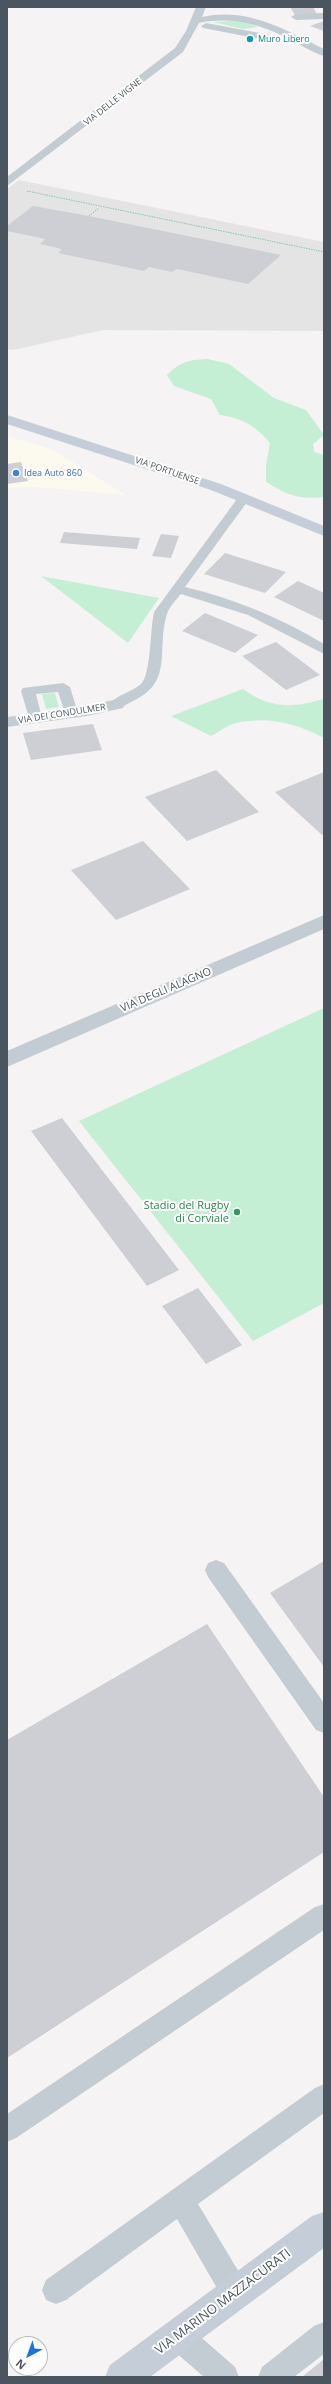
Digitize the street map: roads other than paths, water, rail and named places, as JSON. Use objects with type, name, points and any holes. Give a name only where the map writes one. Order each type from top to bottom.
[{"type":"main road","name":"VIA PORTUENSE","points":[[7,419],[96,447],[244,498],[324,531]]},
{"type":"main road","name":"VIA MARINO MAZZACURATI","points":[[122,2377],[235,2292],[324,2228]]},
{"type":"street","name":"VIA DELLE VIGNE","points":[[7,183],[179,50],[196,21],[201,7]]},
{"type":"street","points":[[211,38],[266,31],[269,29],[268,24],[255,10]]},
{"type":"street","points":[[196,21],[235,16],[254,19],[268,24],[324,54]]},
{"type":"street","points":[[296,17],[324,16]]},
{"type":"street","points":[[196,21],[212,28],[274,38],[324,54]]},
{"type":"street","points":[[179,50],[199,42]]},
{"type":"street","name":"VIA DEI CONDULMER","points":[[7,722],[71,713],[117,704]]},
{"type":"street","name":"VIA DEGLI ALAGNO","points":[[7,1058],[324,921]]},
{"type":"lane","points":[[117,704],[137,695],[152,680],[156,669],[158,622],[161,612],[176,589],[244,498]]},
{"type":"lane","points":[[176,589],[223,601],[257,613],[290,629],[324,650]]},
{"type":"lane","points":[[36,718],[28,691],[62,687],[71,713]]},
{"type":"lane","points":[[216,1570],[324,1722]]},
{"type":"lane","points":[[7,2129],[324,1916]]},
{"type":"lane","points":[[56,2290],[324,2097]]},
{"type":"lane","points":[[181,2200],[235,2292]]},
{"type":"lane","points":[[178,2335],[225,2377]]},
{"type":"lane","points":[[272,2377],[324,2336]]},
{"type":"place","name":"Muro Libero","points":[[250,39]]},
{"type":"place","name":"Idea Auto 860","points":[[16,473]]},
{"type":"place","name":"Stadio del Rugby di Corviale","points":[[237,1212]]}]
